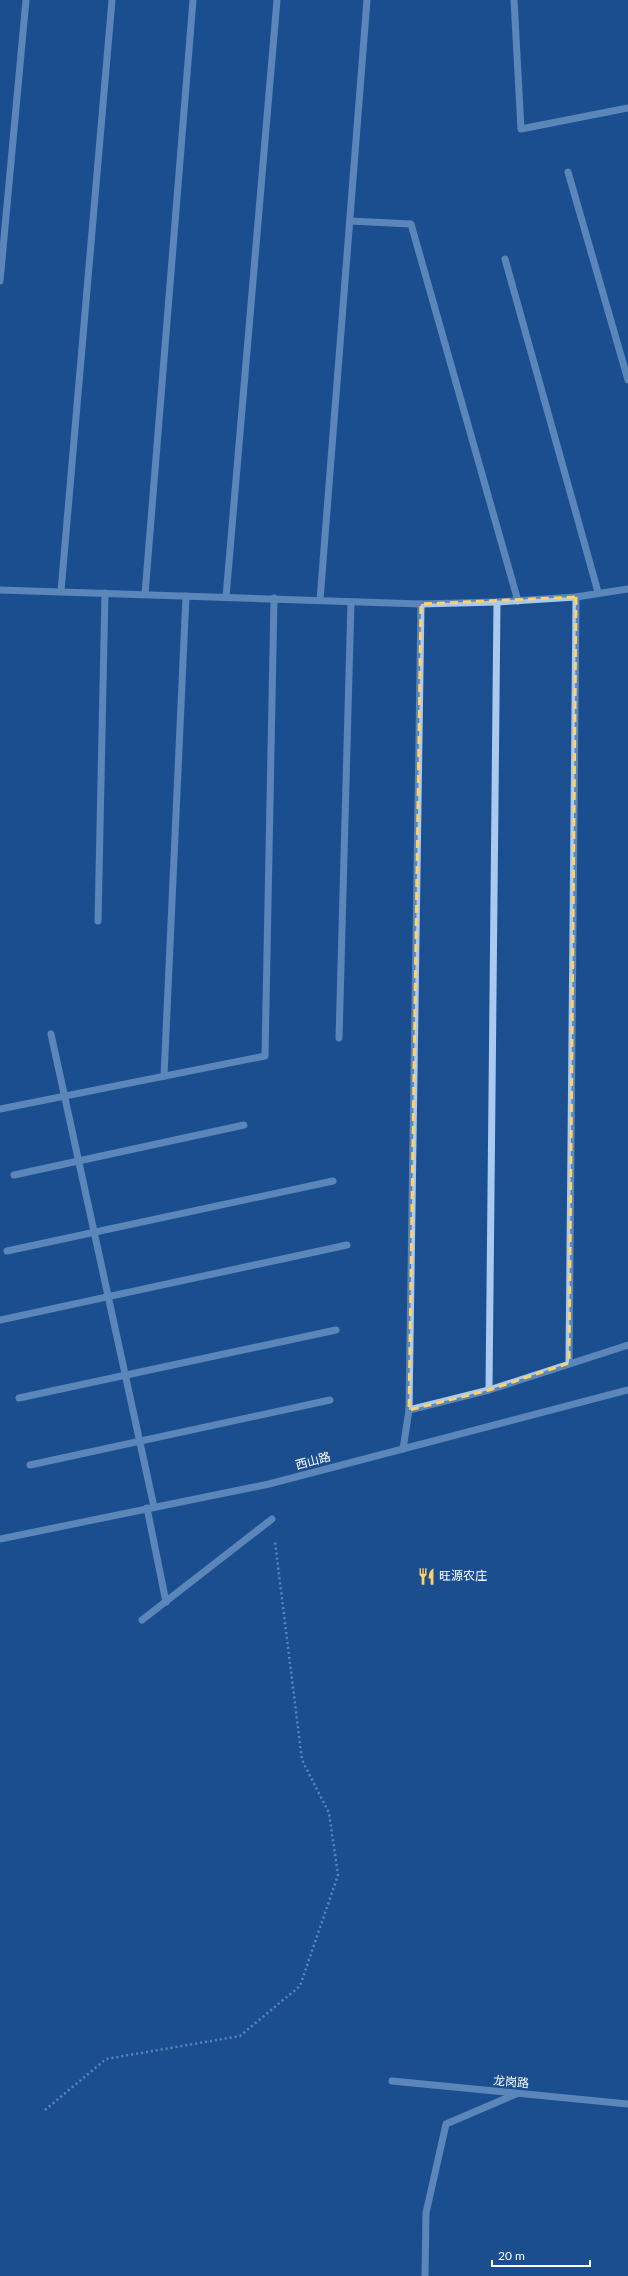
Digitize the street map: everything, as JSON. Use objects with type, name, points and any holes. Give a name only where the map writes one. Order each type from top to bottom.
[{"type":"street","points":[[0,281],[26,0]]},
{"type":"street","points":[[61,591],[112,0]]},
{"type":"street","points":[[145,594],[193,0]]},
{"type":"street","points":[[226,597],[277,0]]},
{"type":"street","points":[[320,600],[367,0]]},
{"type":"street","points":[[514,0],[521,129],[628,108]]},
{"type":"street","points":[[568,172],[628,380]]},
{"type":"street","points":[[350,221],[411,224],[518,601]]},
{"type":"street","points":[[505,259],[598,592]]},
{"type":"street","points":[[0,590],[421,604],[497,602],[576,597],[628,588]]},
{"type":"street","points":[[98,921],[105,593]]},
{"type":"street","points":[[164,1076],[186,596]]},
{"type":"street","points":[[569,1363],[576,597]]},
{"type":"street","points":[[0,1109],[265,1056],[274,598]]},
{"type":"street","points":[[339,1038],[351,602]]},
{"type":"street","points":[[489,1390],[497,602]]},
{"type":"street","points":[[403,1449],[408,1410],[421,604]]},
{"type":"street","points":[[51,1034],[140,1441],[166,1602]]},
{"type":"street","points":[[14,1175],[244,1125]]},
{"type":"street","points":[[7,1251],[333,1181]]},
{"type":"street","points":[[0,1320],[347,1245]]},
{"type":"street","points":[[19,1398],[336,1330]]},
{"type":"street","points":[[408,1410],[489,1390],[628,1345]]},
{"type":"street","name":"西山路","points":[[1,1537],[269,1484],[628,1390]]},
{"type":"street","points":[[30,1465],[330,1400]]},
{"type":"street","points":[[142,1620],[272,1519]]},
{"type":"street","name":"龙岗路","points":[[392,2081],[628,2104]]},
{"type":"street","points":[[425,2276],[426,2213],[446,2124],[518,2093]]},
{"type":"path","points":[[45,2110],[106,2059],[240,2036],[300,1986],[338,1875],[328,1813],[302,1760],[272,1519]]},
{"type":"highlighted area","points":[[576,597],[569,1363],[489,1390],[409,1410],[421,604]]},
{"type":"place","name":"旺源农庄","points":[[426,1576]]}]
